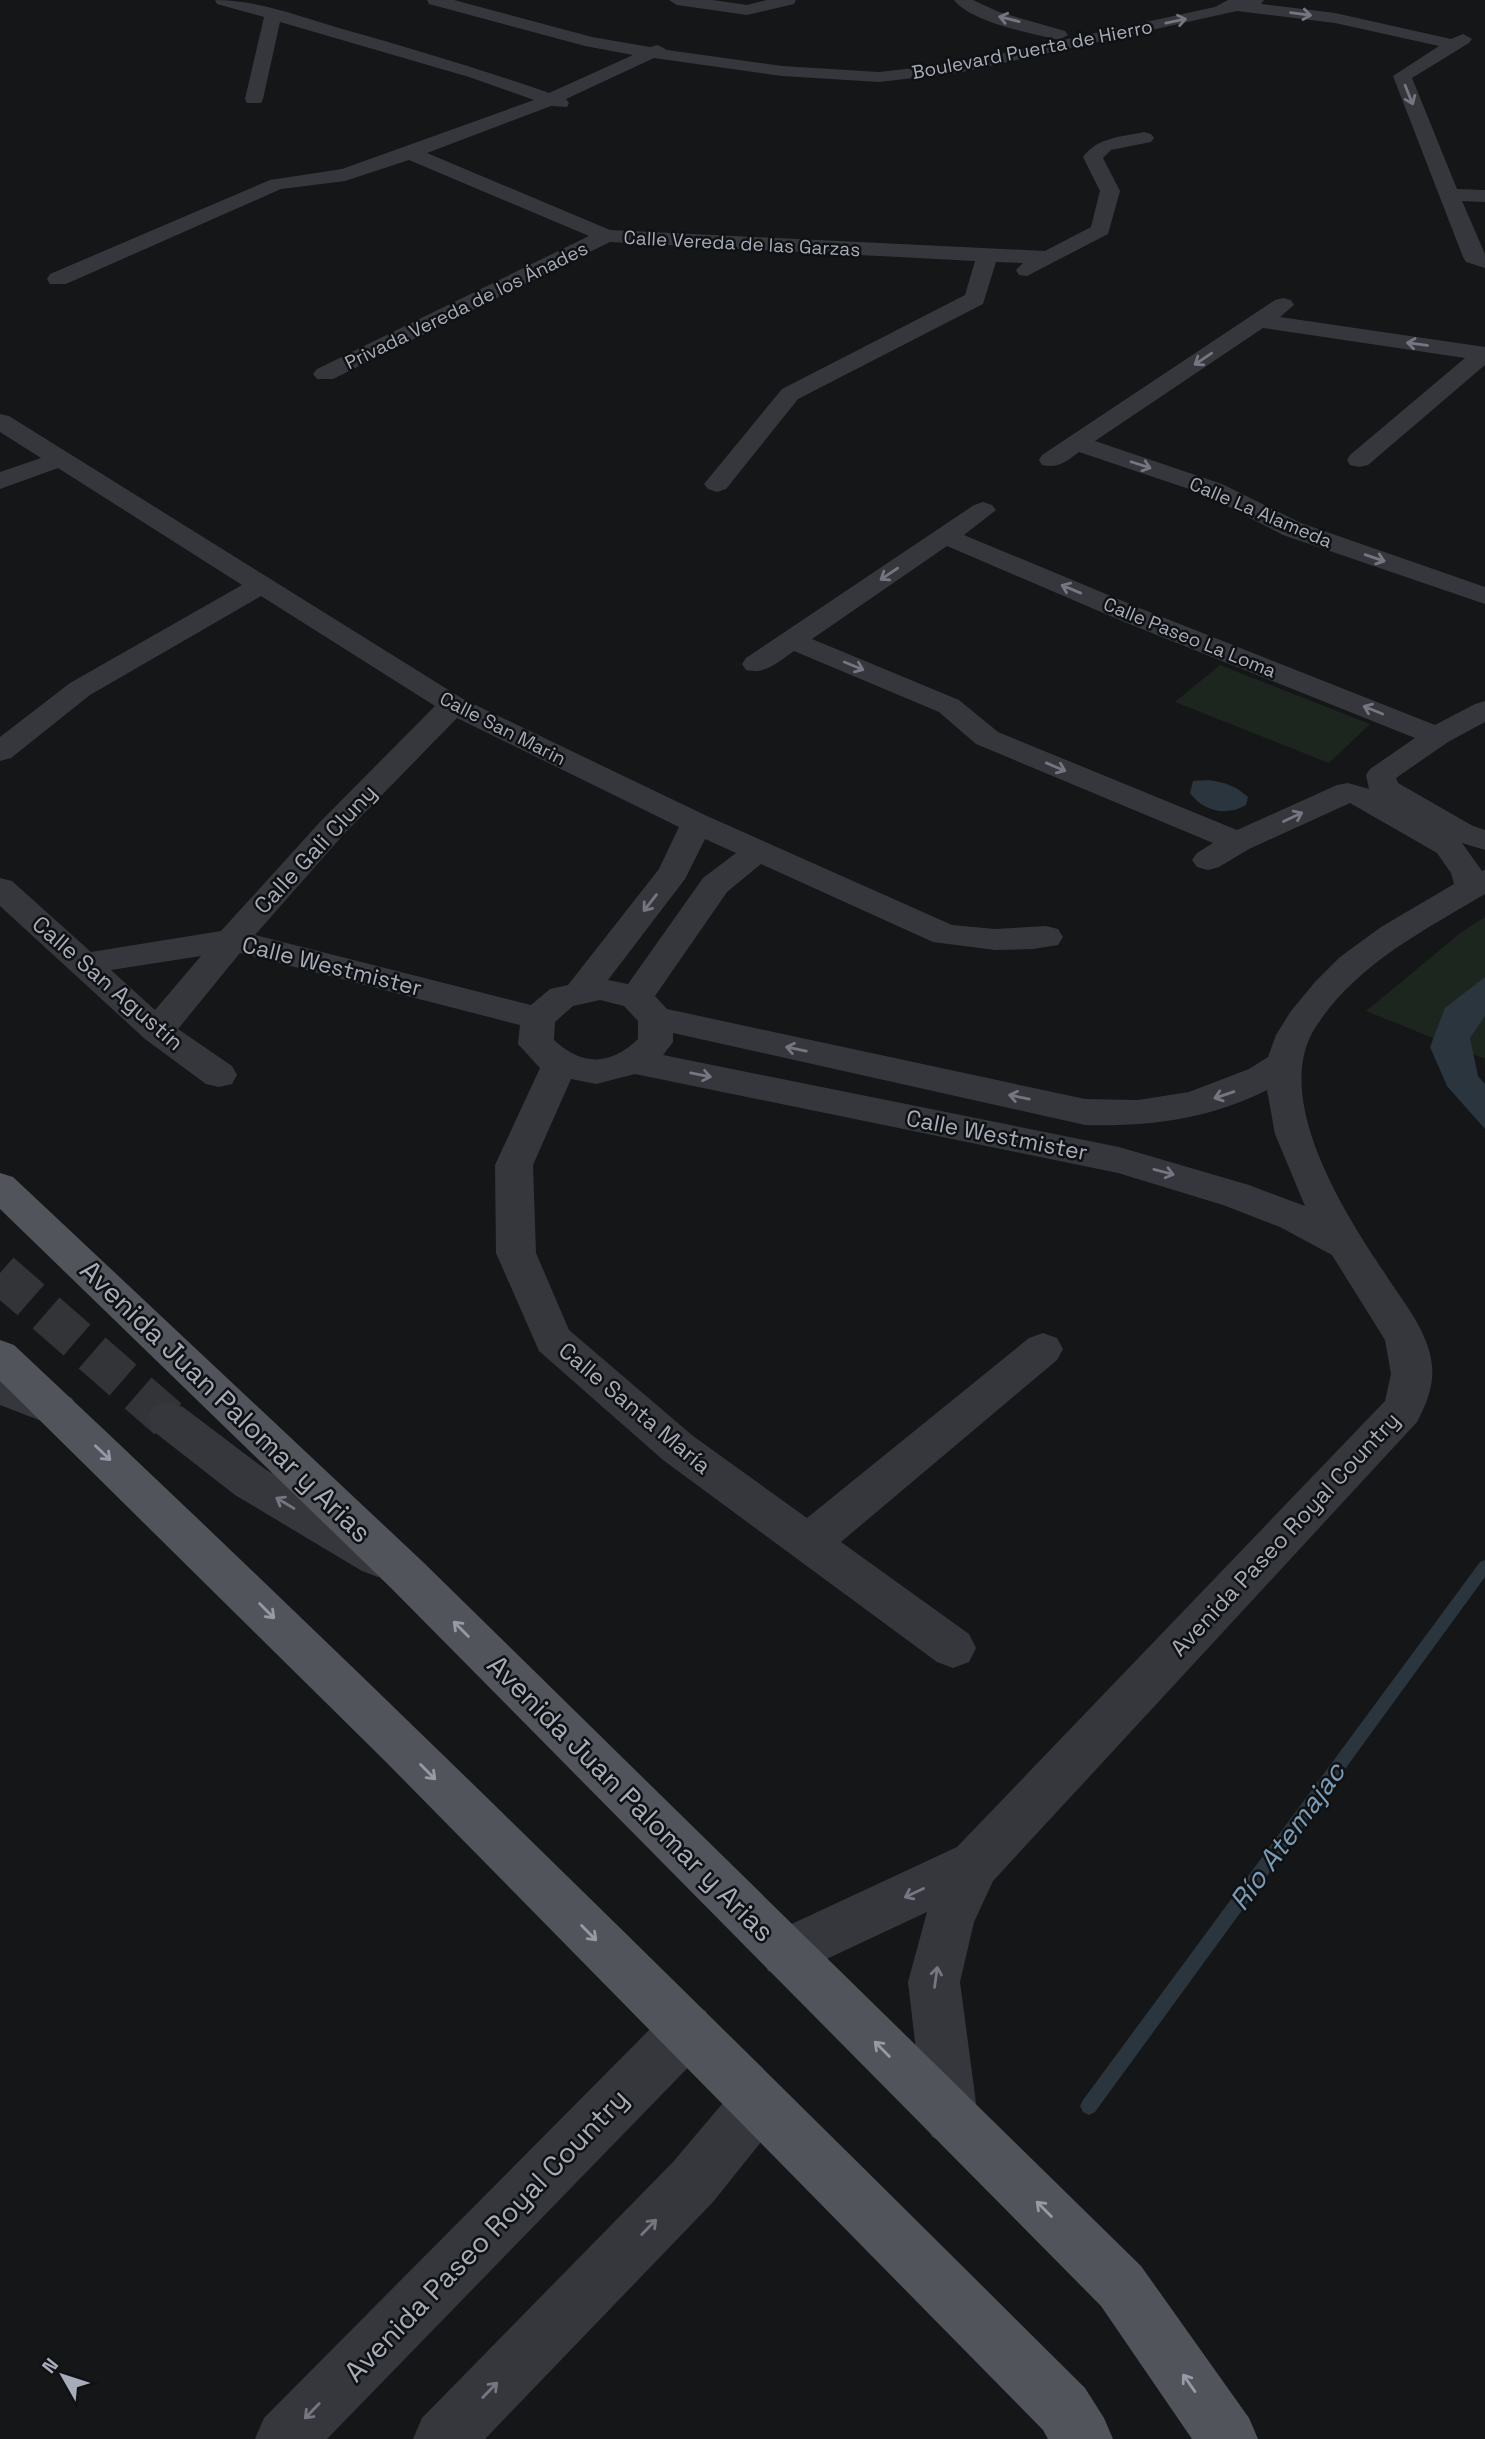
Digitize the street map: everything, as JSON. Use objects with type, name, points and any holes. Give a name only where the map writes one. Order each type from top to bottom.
[{"type":"main road","name":"Avenida Juan Palomar y Arias","points":[[0,1187],[407,1575],[1121,2286],[1228,2439]]},
{"type":"main road","points":[[0,1356],[228,1573],[687,2030],[1063,2409],[1083,2439]]},
{"type":"street","points":[[223,0],[475,74],[554,101],[659,49]]},
{"type":"street","name":"Boulevard Puerta de Hierro","points":[[435,0],[591,42],[659,49],[814,75],[879,77],[958,68],[1256,0]]},
{"type":"street","name":"Boulevard Puerta de Hierro","points":[[478,0],[659,49]]},
{"type":"street","points":[[677,0],[747,10],[788,0]]},
{"type":"street","points":[[1209,0],[1236,6],[1367,17]]},
{"type":"street","points":[[1319,0],[1367,17],[1458,41],[1485,42]]},
{"type":"street","points":[[941,7],[965,3],[1059,35]]},
{"type":"street","name":"Boulevard Puerta de Hierro","points":[[704,57],[832,69],[889,69],[932,63],[996,45],[1118,22],[1167,6]]},
{"type":"street","points":[[254,99],[269,40],[272,15]]},
{"type":"street","points":[[269,40],[311,25]]},
{"type":"street","points":[[1458,41],[1402,76],[1474,257],[1485,262]]},
{"type":"street","points":[[662,74],[704,57]]},
{"type":"street","points":[[58,279],[277,184],[345,175],[554,101],[625,86]]},
{"type":"street","points":[[717,484],[790,394],[975,299],[1101,230],[1110,191],[1093,157],[1105,146],[1144,138]]},
{"type":"street","name":"Calle Vereda de las Garzas","points":[[410,153],[607,236],[1048,258]]},
{"type":"street","points":[[1448,195],[1485,196]]},
{"type":"street","name":"Privada Vereda de los Ánades","points":[[325,374],[553,260],[607,236]]},
{"type":"street","points":[[975,299],[987,255]]},
{"type":"street","points":[[1051,460],[1283,305]]},
{"type":"street","points":[[1260,321],[1485,354]]},
{"type":"street","points":[[1359,460],[1485,354]]},
{"type":"street","name":"Calle San Marin","points":[[0,421],[453,705],[696,823],[945,934],[991,941],[1046,937]]},
{"type":"street","name":"Calle La Alameda","points":[[1076,443],[1213,489],[1292,529],[1485,596]]},
{"type":"street","points":[[0,460],[50,452]]},
{"type":"street","points":[[0,481],[50,452]]},
{"type":"street","points":[[756,664],[983,510]]},
{"type":"street","name":"Calle Paseo La Loma","points":[[945,536],[1132,615],[1437,736]]},
{"type":"street","points":[[0,752],[80,689],[261,585]]},
{"type":"street","points":[[791,640],[949,706],[987,738],[1238,842]]},
{"type":"street","name":"Calle Gali Cluny","points":[[157,1031],[232,940],[331,829],[453,705]]},
{"type":"street","points":[[1485,710],[1437,736],[1381,775],[1381,784],[1387,790],[1462,833],[1485,840]]},
{"type":"street","points":[[1208,860],[1238,842],[1348,792],[1358,794],[1448,846],[1467,873],[1479,884]]},
{"type":"street","points":[[580,992],[674,872],[696,823]]},
{"type":"street","points":[[646,1007],[600,989],[562,997],[538,1018],[536,1044],[559,1065],[596,1072],[635,1062],[655,1042],[646,1007],[715,885],[758,851]]},
{"type":"street","points":[[674,872],[715,885]]},
{"type":"street","name":"Avenida Paseo Royal Country","points":[[951,2118],[934,1983],[949,1920],[975,1864],[1402,1410],[1412,1389],[1411,1354],[1404,1337],[1313,1185],[1296,1143],[1289,1112],[1284,1063],[1299,1026],[1321,994],[1364,955],[1431,909],[1479,884]]},
{"type":"street","name":"Calle San Agustín","points":[[0,888],[157,1031],[219,1075]]},
{"type":"street","name":"Calle Westmister","points":[[84,964],[232,940],[538,1018]]},
{"type":"street","name":"Calle Westmister","points":[[646,1007],[1086,1112],[1126,1114],[1163,1111],[1231,1093],[1260,1080],[1284,1063]]},
{"type":"street","name":"Calle Westmister","points":[[635,1062],[1119,1160],[1236,1195],[1294,1217],[1348,1246]]},
{"type":"street","name":"Calle Santa María","points":[[559,1065],[514,1165],[516,1254],[553,1340],[678,1448],[953,1648]]},
{"type":"street","points":[[1119,1160],[1126,1114]]},
{"type":"street","points":[[808,1543],[1043,1349]]},
{"type":"street","points":[[0,1387],[57,1410]]},
{"type":"street","points":[[167,1419],[250,1482],[407,1575]]},
{"type":"street","name":"Avenida Paseo Royal Country","points":[[786,1953],[975,1864]]},
{"type":"street","name":"Avenida Paseo Royal Country","points":[[285,2439],[687,2030]]},
{"type":"street","points":[[443,2439],[692,2182],[758,2103]]},
{"type":"shaded area","points":[[1220,665],[1370,724],[1329,763],[1175,702]]},
{"type":"shaded area","points":[[1193,781],[1225,783],[1239,790],[1248,797],[1246,805],[1223,811],[1201,804],[1190,793]]},
{"type":"shaded area","points":[[1485,917],[1485,1059],[1366,1011],[1463,931]]},
{"type":"shaded area","points":[[1485,977],[1485,1016],[1470,1038],[1478,1076],[1485,1084],[1485,1129],[1447,1086],[1430,1047],[1445,1008]]},
{"type":"waterway","name":"Río Atemajac","points":[[1089,2106],[1485,1566]]},
{"type":"tunnel","points":[[0,1273],[168,1419]]}]
